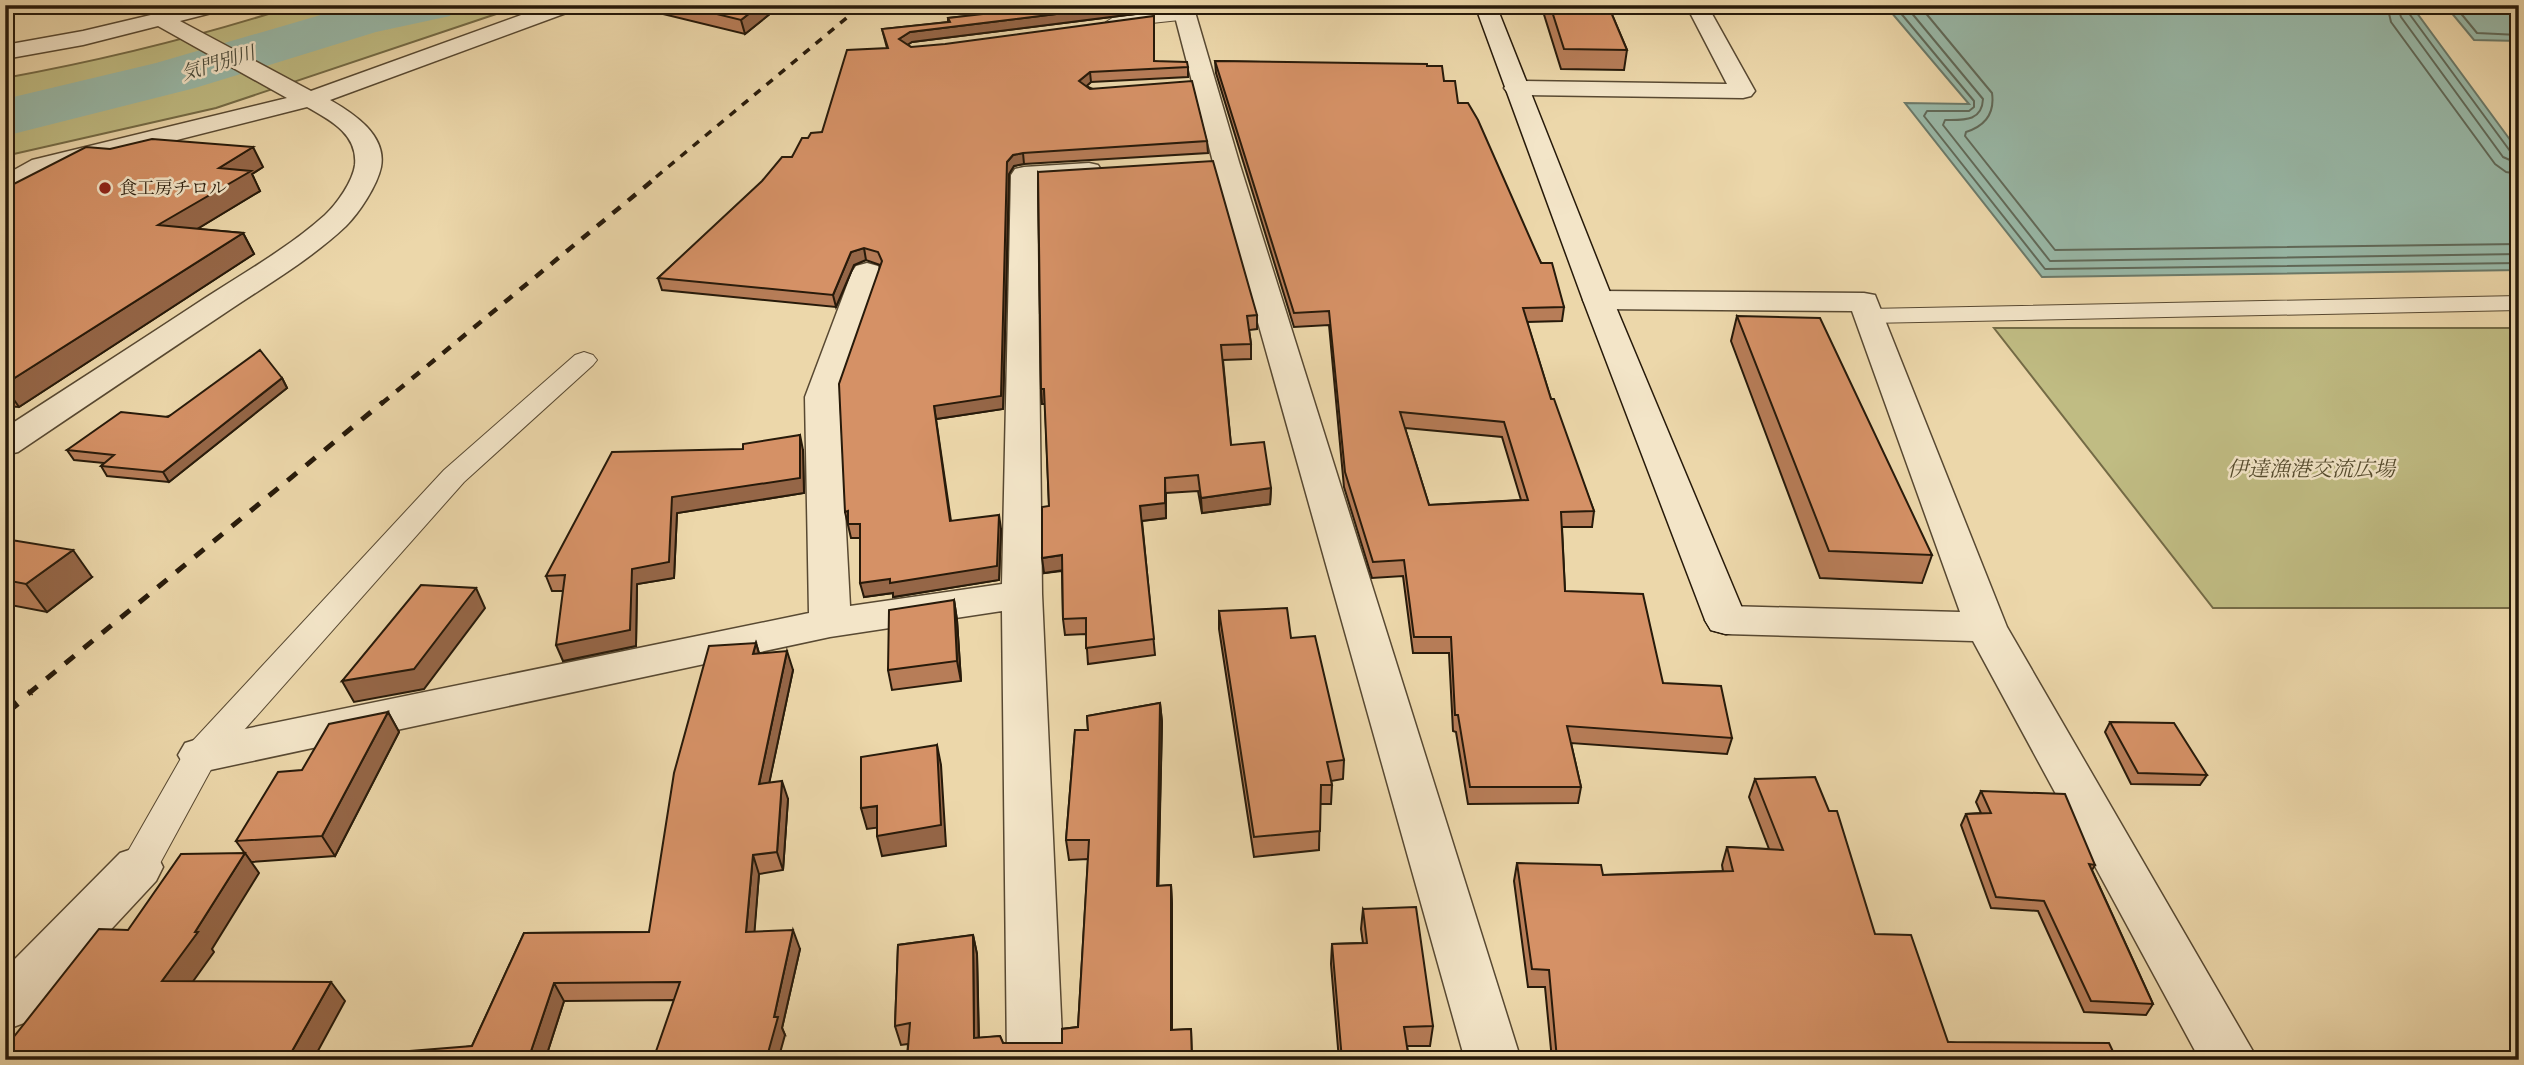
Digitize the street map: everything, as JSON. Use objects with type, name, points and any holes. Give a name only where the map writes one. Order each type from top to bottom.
[{"type":"street","points":[[5,52],[171,25],[219,5]]},
{"type":"street","points":[[5,186],[41,166],[214,125],[298,94],[570,5]]},
{"type":"street","points":[[1485,5],[1598,300],[1726,620],[1986,626]]},
{"type":"street","points":[[1516,88],[1742,91],[1696,5]]},
{"type":"street","points":[[1183,10],[1197,85],[1226,162],[1493,1060]]},
{"type":"street","points":[[7,442],[290,256],[337,219],[359,188],[368,166],[366,148],[358,132],[344,118],[171,25]]},
{"type":"street","points":[[1185,164],[1226,162]]},
{"type":"street","points":[[1035,1060],[1022,594],[1024,175],[1118,169]]},
{"type":"street","points":[[830,623],[822,397],[867,272]]},
{"type":"street","points":[[1598,300],[1864,302],[1986,626],[2230,1060]]},
{"type":"street","points":[[201,755],[830,623],[1022,594]]},
{"type":"street","points":[[5,1006],[138,867]]},
{"type":"lane","points":[[1094,25],[1183,10]]},
{"type":"lane","points":[[1868,316],[2519,303]]},
{"type":"lane","points":[[138,867],[201,755],[454,476],[584,360]]},
{"type":"green space","points":[[297,5],[523,5],[216,108],[5,156],[5,78],[152,46]]},
{"type":"green space","name":"伊達漁港交流広場","points":[[1994,328],[2519,328],[2519,608],[2213,608]]},
{"type":"water","points":[[1885,5],[2411,5],[2519,152],[2519,270],[2042,277],[1905,103],[1969,104]]},
{"type":"water","points":[[2445,5],[2519,5],[2519,41],[2474,40]]},
{"type":"building","points":[[680,5],[760,5],[741,20]]},
{"type":"building","points":[[1015,5],[1129,5],[910,32],[899,39],[911,47],[945,44],[1154,16],[1154,61],[1187,62],[1188,67],[1090,72],[1079,81],[1090,89],[1192,81],[1207,141],[1023,153],[1013,155],[1007,162],[1001,396],[934,406],[950,521],[999,515],[997,566],[890,583],[890,579],[860,583],[860,524],[848,524],[848,511],[845,512],[839,384],[882,261],[878,252],[864,248],[851,252],[833,295],[658,278],[762,181],[782,157],[792,157],[802,138],[808,138],[811,133],[822,132],[847,50],[888,48],[882,29],[950,22],[948,18],[1019,10]]},
{"type":"building","points":[[1550,5],[1608,5],[1627,50],[1564,49]]},
{"type":"building","points":[[1215,61],[1442,66],[1444,81],[1455,81],[1458,103],[1468,103],[1478,120],[1541,263],[1552,263],[1564,307],[1523,308],[1551,399],[1554,399],[1594,511],[1561,512],[1565,591],[1643,594],[1663,683],[1721,686],[1732,738],[1567,726],[1581,787],[1470,787],[1458,715],[1455,715],[1451,637],[1414,637],[1404,560],[1373,562],[1345,472],[1329,311],[1294,313]],"holes":[[[1400,412],[1504,422],[1528,500],[1429,505]]]},
{"type":"building","points":[[152,139],[253,147],[219,168],[251,171],[158,225],[243,233],[5,384],[5,187],[86,147],[110,149]]},
{"type":"building","points":[[1213,161],[1257,315],[1247,316],[1251,344],[1221,345],[1231,445],[1264,442],[1271,488],[1201,498],[1198,475],[1165,478],[1165,503],[1140,506],[1154,639],[1086,648],[1086,618],[1063,619],[1062,555],[1042,558],[1042,507],[1049,506],[1044,389],[1041,389],[1038,172]]},
{"type":"building","points":[[1737,316],[1820,318],[1932,555],[1829,551]]},
{"type":"building","points":[[260,350],[282,378],[163,472],[101,466],[114,455],[67,450],[121,412],[168,417]]},
{"type":"building","points":[[800,435],[800,478],[672,497],[669,562],[632,569],[630,630],[556,645],[565,575],[546,576],[612,452],[743,449],[743,444]]},
{"type":"building","points":[[5,539],[73,550],[26,584],[5,580]]},
{"type":"building","points":[[421,585],[476,588],[414,669],[342,681]]},
{"type":"building","points":[[954,600],[957,661],[888,670],[889,610]]},
{"type":"building","points":[[1287,608],[1291,638],[1315,636],[1344,760],[1327,762],[1332,785],[1321,785],[1320,831],[1254,837],[1219,611]]},
{"type":"building","points":[[756,643],[753,654],[787,651],[759,784],[782,781],[777,852],[753,855],[746,932],[793,930],[774,1017],[778,1017],[766,1060],[653,1060],[680,982],[554,983],[528,1060],[382,1060],[385,1053],[472,1046],[524,933],[649,932],[674,773],[709,646]]},
{"type":"building","points":[[1160,703],[1157,886],[1171,885],[1171,1030],[1191,1029],[1192,1060],[907,1060],[910,1023],[895,1026],[898,945],[973,935],[974,1038],[1000,1036],[1003,1043],[1062,1043],[1062,1029],[1078,1027],[1089,840],[1066,840],[1075,730],[1088,730],[1087,716]]},
{"type":"building","points":[[388,712],[322,836],[236,841],[278,772],[302,770],[329,724]]},
{"type":"building","points":[[2110,722],[2174,723],[2207,775],[2138,773]]},
{"type":"building","points":[[937,745],[941,825],[877,836],[877,806],[861,808],[861,757]]},
{"type":"building","points":[[1815,777],[1829,811],[1837,811],[1875,934],[1911,935],[1948,1042],[2109,1043],[2117,1060],[1557,1059],[1549,970],[1532,969],[1517,863],[1601,865],[1603,875],[1733,871],[1727,847],[1783,850],[1755,779]]},
{"type":"building","points":[[1981,791],[2065,794],[2095,865],[2089,864],[2153,1004],[2091,1001],[2044,901],[1996,897],[1966,814],[1991,813]]},
{"type":"building","points":[[245,853],[195,932],[198,932],[162,981],[331,982],[287,1060],[5,1060],[5,1048],[99,929],[128,930],[181,854]]},
{"type":"building","points":[[1416,907],[1433,1026],[1404,1027],[1409,1060],[1342,1060],[1332,944],[1367,943],[1363,909]]},
{"type":"waterway","name":"気門別川","points":[[5,118],[174,76],[364,19],[431,5]]},
{"type":"railway","points":[[656,177],[862,5]]},
{"type":"railway","points":[[381,404],[658,176]]},
{"type":"railway","points":[[28,694],[383,402]]},
{"type":"railway","points":[[5,713],[31,692]]},
{"type":"place","name":"食工房チロル","points":[[105,188]]}]
